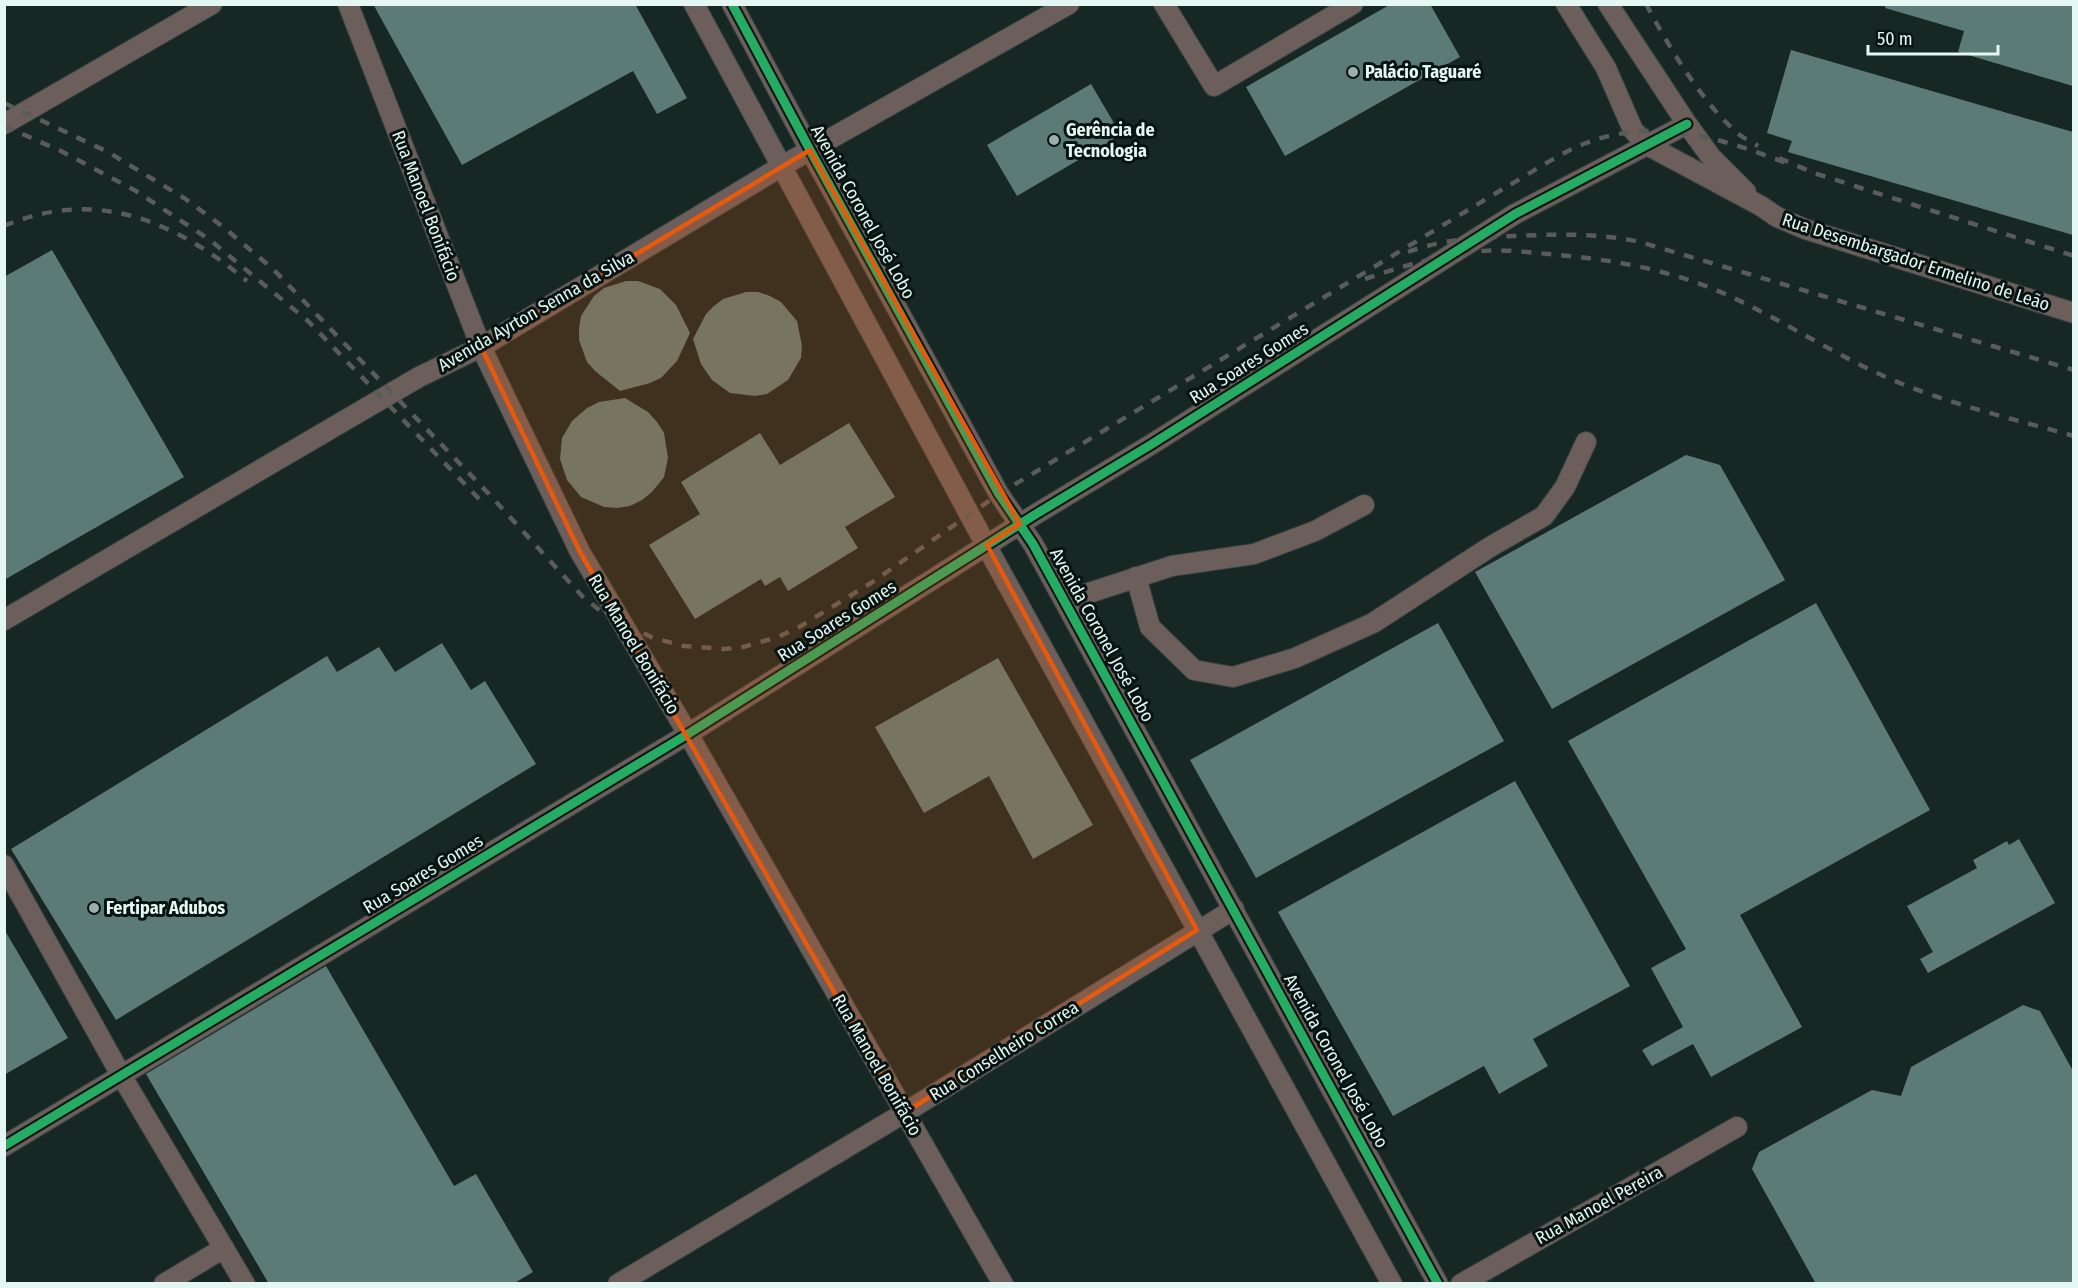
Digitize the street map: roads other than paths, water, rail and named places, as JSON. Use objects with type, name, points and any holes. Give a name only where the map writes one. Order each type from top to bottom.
[{"type":"street","points":[[4,124],[213,4]]},
{"type":"street","name":"Rua Manoel Bonifácio","points":[[348,4],[481,347],[580,552],[688,734],[1003,1284]]},
{"type":"street","points":[[694,4],[986,545],[1392,1284]]},
{"type":"street","name":"Avenida Coronel José Lobo","points":[[732,4],[999,494],[1020,524],[1064,601],[1438,1284]]},
{"type":"street","name":"Avenida Ayrton Senna da Silva","points":[[4,620],[419,377],[481,347],[782,166],[1069,4]]},
{"type":"street","points":[[1164,4],[1214,86],[1326,11],[1353,4]]},
{"type":"street","name":"Rua Desembargador Ermelino de Leão","points":[[1566,4],[1606,68],[1633,130],[1647,145],[1761,206],[1777,217],[1805,229],[2073,313]]},
{"type":"street","name":"Rua Desembargador Ermelino de Leão","points":[[1608,4],[1711,157],[1761,206]]},
{"type":"street","name":"Rua Soares Gomes","points":[[4,1146],[688,734],[1515,214],[1687,124]]},
{"type":"street","points":[[1136,577],[1150,627],[1194,670],[1233,677],[1295,658],[1373,623],[1490,547],[1544,516],[1565,487],[1586,442]]},
{"type":"street","points":[[1064,601],[1172,566],[1254,554],[1315,531],[1364,505]]},
{"type":"street","points":[[4,865],[121,1075],[245,1284]]},
{"type":"street","name":"Rua Conselheiro Correa","points":[[618,1284],[904,1113],[1234,909]]},
{"type":"street","name":"Rua Manoel Pereira","points":[[1461,1284],[1737,1127]]},
{"type":"street","points":[[164,1284],[224,1248]]},
{"type":"railway","points":[[1646,4],[1697,88],[1737,133],[1758,146]]},
{"type":"railway","points":[[4,103],[108,152],[184,198],[222,226],[273,269],[488,493],[583,597],[602,612],[653,638],[684,646],[724,649],[743,647],[778,637],[801,626],[871,583],[999,494],[1576,147],[1611,135],[1662,131],[1712,139],[1786,163]]},
{"type":"railway","points":[[4,126],[61,151],[136,191],[210,240],[308,321],[482,502]]},
{"type":"railway","points":[[1779,158],[1814,173],[2074,256]]},
{"type":"railway","points":[[4,226],[38,215],[71,210],[102,210],[133,216],[163,227],[192,242],[247,281]]},
{"type":"railway","points":[[1408,252],[1448,241],[1489,237],[1563,235],[1625,239],[2074,370]]},
{"type":"railway","points":[[1365,279],[1436,258],[1488,250],[1571,256],[1638,266],[1704,285],[1725,294],[1852,361],[1917,390],[2074,436]]},
{"type":"place","name":"Palácio Taguaré","points":[[1353,72]]},
{"type":"place","name":"Gerência de Tecnologia","points":[[1054,140]]},
{"type":"place","name":"Fertipar Adubos","points":[[94,908]]}]
